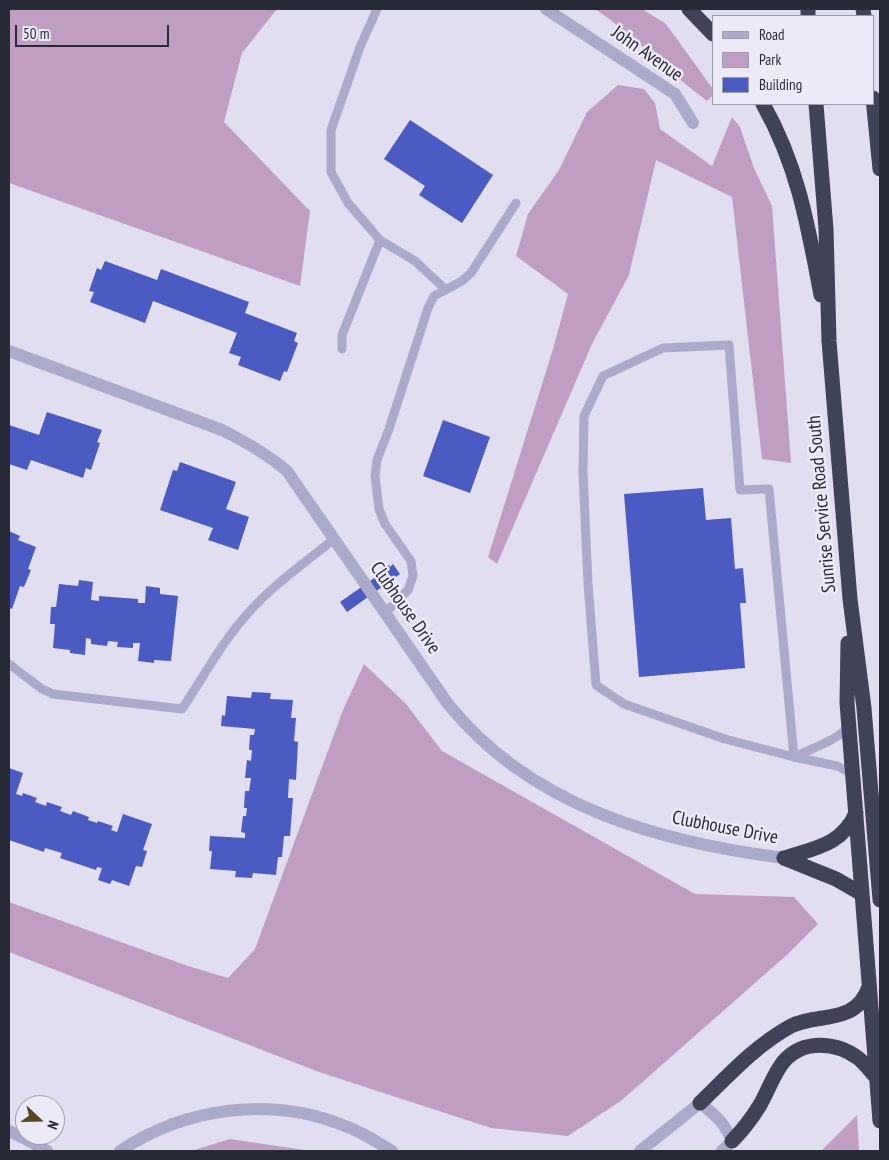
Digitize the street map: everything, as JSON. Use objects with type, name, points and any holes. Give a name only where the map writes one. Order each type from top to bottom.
[{"type":"highway","points":[[689,9],[712,33]]},
{"type":"highway","points":[[764,105],[785,148],[803,203],[829,340]]},
{"type":"highway","name":"Sunrise Service Road South","points":[[816,105],[826,229],[829,340],[850,599],[864,708],[880,900]]},
{"type":"highway","points":[[874,105],[880,169]]},
{"type":"highway","points":[[850,599],[847,703],[880,1121]]},
{"type":"highway","points":[[784,858],[828,844],[838,838],[851,824],[856,811]]},
{"type":"highway","points":[[784,858],[836,878],[862,894]]},
{"type":"highway","points":[[700,1103],[748,1056],[768,1041],[792,1026],[844,1013],[860,1002],[867,994],[869,987]]},
{"type":"highway","points":[[727,1146],[753,1116],[784,1061],[801,1049],[821,1045],[831,1045],[840,1048],[858,1058],[876,1077]]},
{"type":"street","name":"John Avenue","points":[[546,9],[675,94],[693,123]]},
{"type":"street","name":"Clubhouse Drive","points":[[9,351],[222,430],[247,442],[275,460],[287,471],[448,704],[463,722],[497,755],[543,786],[594,812],[649,831],[715,848],[784,858]]},
{"type":"street","points":[[640,1151],[700,1103],[722,1121],[726,1127],[727,1146]]},
{"type":"street","points":[[120,1151],[148,1135],[196,1117],[220,1111],[266,1108],[326,1119],[364,1135],[392,1151]]},
{"type":"street","points":[[9,1131],[47,1151]]},
{"type":"lane","points":[[377,9],[360,47],[331,130],[331,172],[348,203],[380,240],[415,262],[445,289]]},
{"type":"lane","points":[[385,613],[408,590],[414,576],[411,561],[385,524],[379,509],[375,476],[377,460],[389,429],[428,308],[434,296],[462,282],[471,273],[516,203]]},
{"type":"lane","points":[[342,349],[342,335],[380,240]]},
{"type":"lane","points":[[794,757],[769,489],[740,490],[729,345],[662,348],[603,376],[584,416],[583,472],[588,584],[596,685],[624,704],[724,739],[794,757],[837,766],[853,774]]},
{"type":"lane","points":[[9,664],[42,690],[53,694],[182,709],[249,611],[334,539]]},
{"type":"lane","points":[[794,757],[828,743],[849,728]]},
{"type":"green space","points":[[9,9],[277,9],[242,53],[224,122],[310,211],[300,286],[9,183]]},
{"type":"green space","points":[[595,9],[642,9],[666,24],[712,88],[712,96],[707,101]]},
{"type":"green space","points":[[618,85],[644,89],[655,103],[660,129],[712,166],[732,117],[740,127],[754,168],[772,206],[791,463],[762,459],[732,197],[656,160],[629,275],[592,344],[497,564],[488,557],[553,349],[568,294],[516,256],[528,214],[559,170],[587,112]]},
{"type":"green space","points":[[364,664],[406,704],[442,751],[695,894],[794,897],[818,924],[789,953],[622,1100],[568,1136],[491,1128],[319,1072],[9,952],[9,902],[188,966],[228,978],[255,949],[343,710]]},
{"type":"green space","points":[[857,1115],[859,1151],[821,1151]]},
{"type":"green space","points":[[230,1139],[311,1151],[191,1151]]},
{"type":"building","points":[[410,120],[493,175],[462,223],[419,195],[425,186],[384,159]]},
{"type":"building","points":[[105,261],[157,280],[161,269],[249,302],[245,313],[297,333],[294,341],[298,343],[287,372],[284,371],[280,381],[238,365],[241,357],[229,353],[237,333],[153,301],[145,323],[90,302],[94,292],[89,291],[97,268],[101,270]]},
{"type":"building","points":[[47,412],[102,430],[97,442],[100,443],[91,470],[86,468],[83,478],[31,460],[27,470],[9,464],[9,425],[39,435]]},
{"type":"building","points":[[443,420],[490,437],[470,493],[423,476]]},
{"type":"building","points":[[180,462],[236,482],[226,509],[249,517],[238,550],[208,540],[213,528],[160,510],[173,470],[177,471]]},
{"type":"building","points":[[703,488],[706,520],[731,518],[735,569],[743,568],[746,603],[740,603],[745,668],[639,677],[624,494]]},
{"type":"building","points":[[9,531],[20,536],[18,540],[36,547],[28,569],[31,570],[24,587],[20,586],[12,609],[9,608]]},
{"type":"building","points":[[393,564],[400,574],[347,612],[340,602],[383,572],[382,570]]},
{"type":"building","points":[[79,580],[93,582],[91,600],[99,601],[99,596],[138,599],[138,603],[145,603],[146,586],[160,588],[160,594],[178,596],[171,661],[154,660],[154,663],[138,661],[140,643],[133,643],[133,648],[117,647],[118,642],[108,641],[107,646],[91,644],[91,639],[86,638],[85,655],[70,653],[70,650],[53,648],[55,624],[50,624],[51,607],[56,607],[59,584],[78,586]]},
{"type":"building","points":[[252,692],[271,693],[270,699],[293,700],[291,718],[296,718],[294,741],[298,742],[296,780],[289,779],[288,798],[293,798],[290,836],[284,836],[282,857],[278,857],[276,875],[253,873],[252,878],[235,877],[236,871],[210,869],[212,851],[209,851],[210,836],[245,838],[245,833],[241,832],[243,816],[246,816],[247,808],[244,808],[245,791],[249,791],[251,778],[245,778],[247,760],[251,761],[252,750],[249,750],[250,735],[254,735],[255,729],[221,726],[222,715],[225,716],[227,696],[251,698]]},
{"type":"building","points":[[9,768],[23,773],[16,794],[22,796],[23,793],[37,798],[35,802],[46,806],[47,802],[62,807],[60,811],[71,815],[73,811],[89,817],[88,820],[113,826],[111,830],[117,832],[123,814],[152,824],[143,850],[147,851],[142,867],[136,866],[129,886],[112,880],[110,884],[98,880],[102,868],[97,867],[96,870],[60,858],[62,853],[45,848],[44,852],[9,840]]}]
